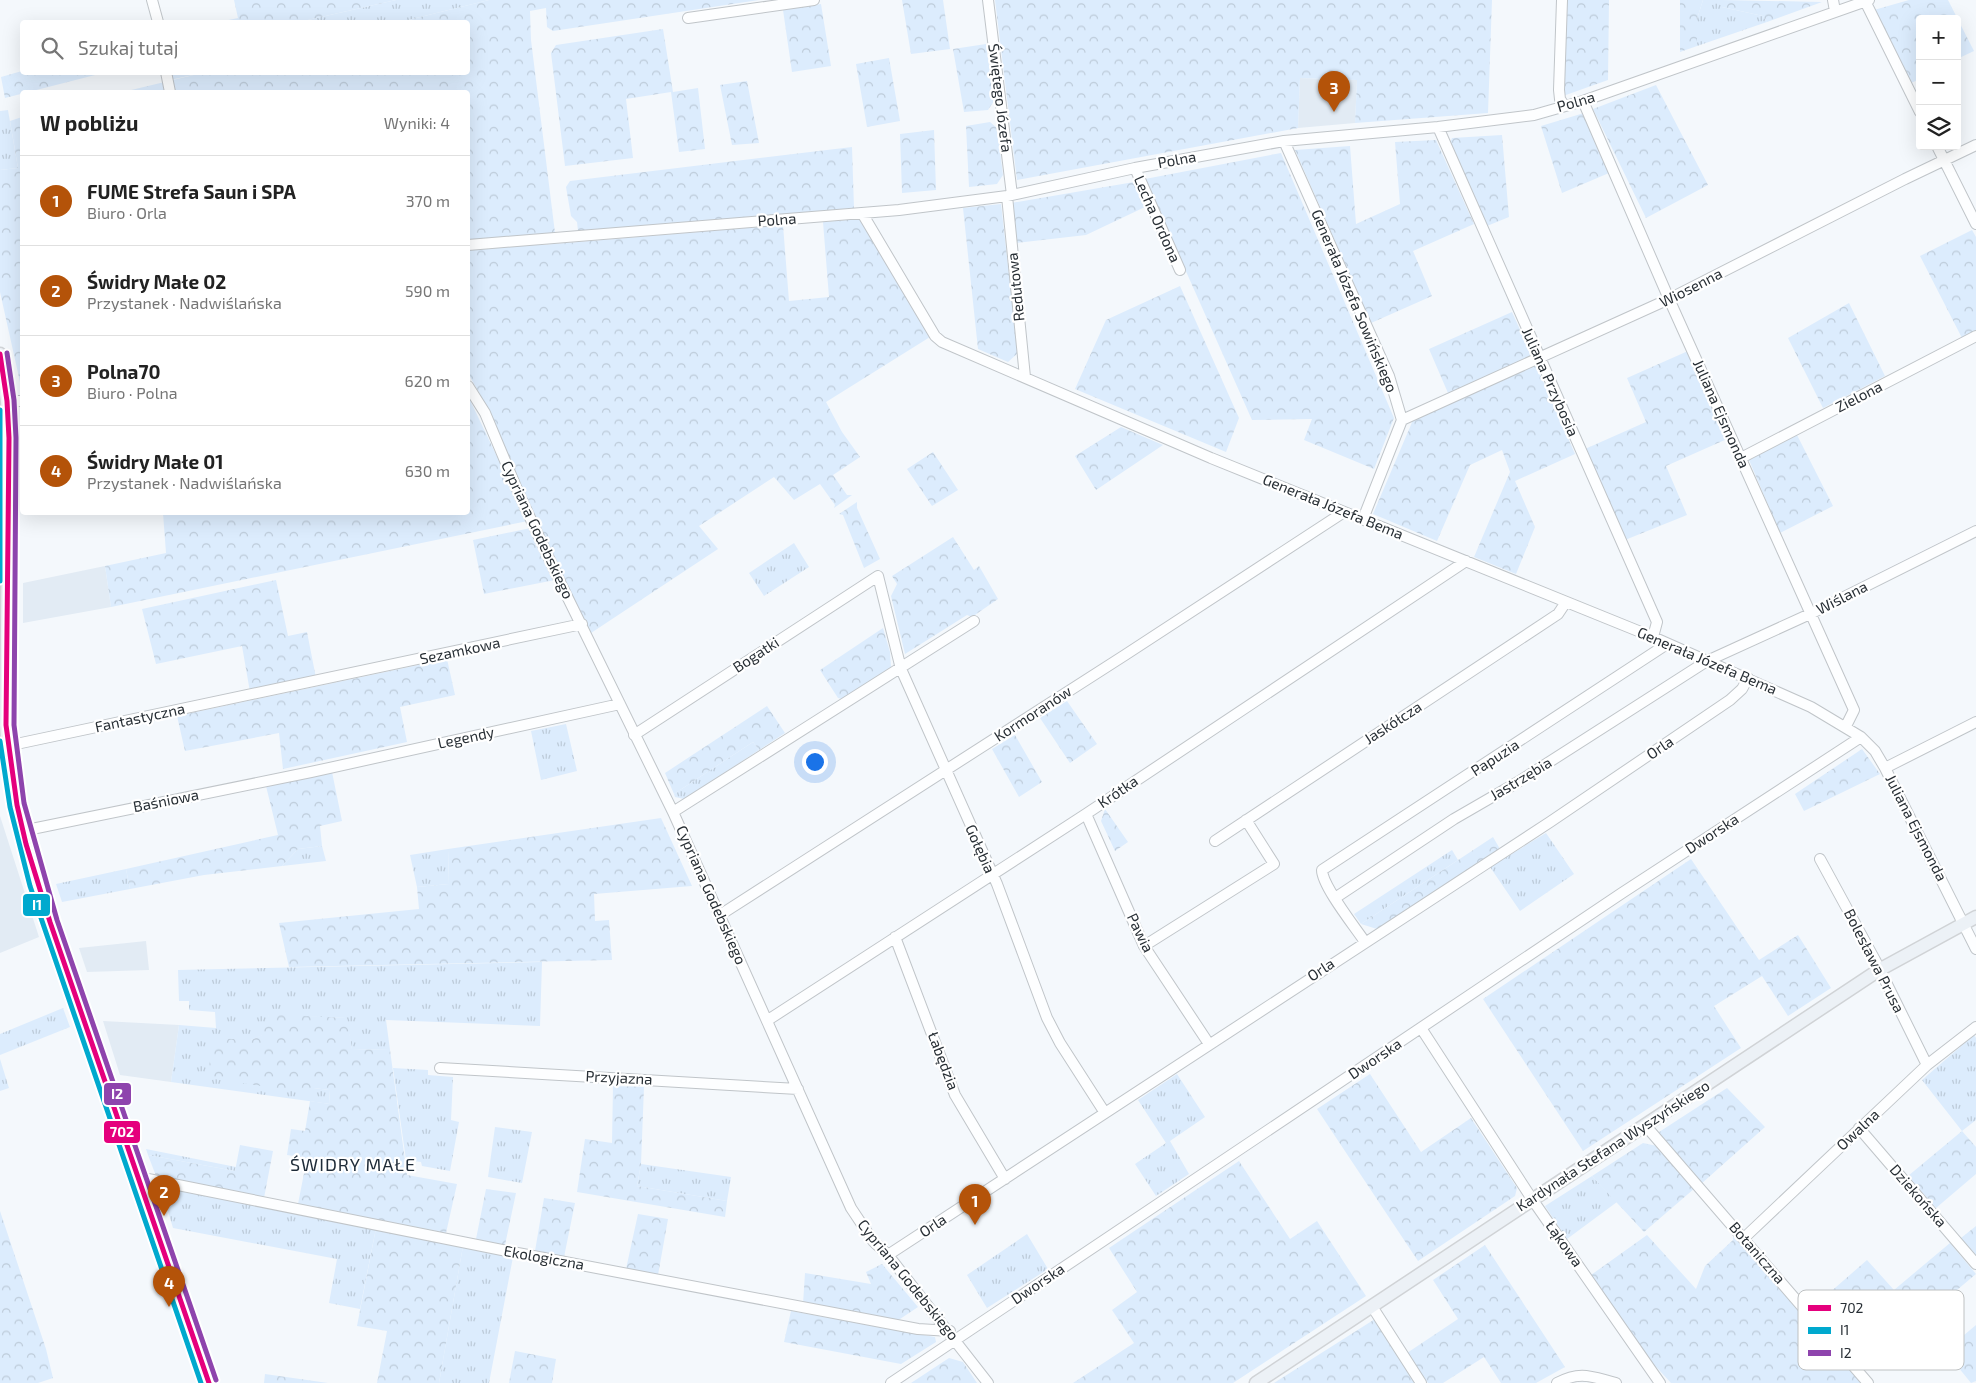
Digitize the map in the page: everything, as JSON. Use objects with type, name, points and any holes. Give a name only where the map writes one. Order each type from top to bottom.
[{"type":"main road","points":[[0,354],[7,402],[9,454],[5,676],[7,746],[11,781],[22,831],[209,1383]]},
{"type":"main road","name":"Kardynała Stefana Wyszyńskiego","points":[[1256,1383],[1373,1308],[1532,1199],[1879,970],[1976,917]]},
{"type":"street","points":[[152,0],[157,20]]},
{"type":"street","points":[[688,18],[814,0]]},
{"type":"street","name":"Świętego Józefa","points":[[988,0],[1010,196]]},
{"type":"street","points":[[1562,0],[1559,90],[1560,99],[1564,106]]},
{"type":"street","points":[[1833,0],[1835,11]]},
{"type":"street","points":[[1867,1],[1917,105]]},
{"type":"street","name":"Polna","points":[[470,245],[862,213],[1010,196],[1135,168],[1284,141],[1438,127],[1524,116],[1583,101],[1867,1]]},
{"type":"street","points":[[167,75],[170,90]]},
{"type":"street","name":"Juliana Ejsmonda","points":[[1583,101],[1669,299],[1854,710],[1846,726]]},
{"type":"street","name":"Juliana Przybosia","points":[[1438,127],[1657,622],[1653,638]]},
{"type":"street","name":"Generała Józefa Sowińskiego","points":[[1284,141],[1389,376],[1402,420]]},
{"type":"street","name":"Wiosenna","points":[[1402,420],[1669,299],[1976,145]]},
{"type":"street","points":[[1938,150],[1976,224]]},
{"type":"street","name":"Lecha Ordona","points":[[1135,168],[1180,270]]},
{"type":"street","name":"Redutowa","points":[[1010,196],[1025,378]]},
{"type":"street","name":"Generała Józefa Bema","points":[[862,213],[935,336],[942,342],[1211,458],[1748,678],[1812,707],[1846,726],[1861,737]]},
{"type":"street","name":"Zielona","points":[[1742,458],[1976,336]]},
{"type":"street","name":"Cypriana Godebskiego","points":[[470,389],[485,413],[519,494],[634,735],[673,812],[851,1208],[873,1241],[888,1255],[988,1383]]},
{"type":"street","points":[[7,402],[20,401]]},
{"type":"street","points":[[1363,519],[1402,420]]},
{"type":"street","name":"Kormoranów","points":[[720,915],[1344,512]]},
{"type":"street","name":"Wiślana","points":[[1707,661],[1810,614],[1976,531]]},
{"type":"street","name":"Krótka","points":[[768,1020],[1086,814],[1466,561]]},
{"type":"street","name":"Gołębia","points":[[878,576],[901,669],[991,874],[1048,1018],[1060,1043],[1105,1113]]},
{"type":"street","name":"Bogatki","points":[[634,735],[878,576]]},
{"type":"street","name":"Jaskółcza","points":[[1215,841],[1558,614],[1566,602]]},
{"type":"street","points":[[673,812],[974,621]]},
{"type":"street","name":"Sezamkowa","points":[[274,691],[582,624]]},
{"type":"street","name":"Papuzia","points":[[1335,898],[1324,878],[1322,870],[1667,644]]},
{"type":"street","name":"Jastrzębia","points":[[1335,898],[1454,819],[1518,782],[1707,661]]},
{"type":"street","name":"Orla","points":[[888,1255],[1550,822],[1730,700],[1742,689],[1748,678]]},
{"type":"street","name":"Fantastyczna","points":[[7,746],[274,691]]},
{"type":"street","name":"Legendy","points":[[311,772],[620,704]]},
{"type":"street","points":[[1885,768],[1976,722]]},
{"type":"street","name":"Juliana Ejsmonda","points":[[1861,737],[1875,751],[1885,768],[1976,948]]},
{"type":"street","name":"Dworska","points":[[891,1383],[953,1336],[1861,737]]},
{"type":"street","name":"Baśniowa","points":[[22,831],[311,772]]},
{"type":"street","name":"Pawia","points":[[1086,814],[1144,946],[1209,1044]]},
{"type":"street","points":[[1144,946],[1274,864],[1246,820]]},
{"type":"street","name":"Bolesława Prusa","points":[[1820,859],[1927,1064]]},
{"type":"street","points":[[1335,898],[1365,942]]},
{"type":"street","name":"Łabędzia","points":[[895,937],[955,1095],[1004,1179]]},
{"type":"street","name":"Owalna","points":[[1744,1238],[1927,1064],[1976,1027]]},
{"type":"street","name":"Łąkowa","points":[[1421,1028],[1532,1199],[1660,1383]]},
{"type":"street","name":"Przyjazna","points":[[440,1068],[798,1089]]},
{"type":"street","name":"Botaniczna","points":[[1645,1125],[1798,1301]]},
{"type":"street","name":"Dziekońska","points":[[1859,1128],[1976,1264]]},
{"type":"street","name":"Ekologiczna","points":[[140,1181],[148,1180],[507,1252],[953,1336]]},
{"type":"street","points":[[1373,1308],[1421,1383]]},
{"type":"street","name":"Botaniczna","points":[[1857,1370],[1868,1383]]},
{"type":"street","points":[[1557,1383],[1571,1375],[1581,1375],[1616,1383]]},
{"type":"shaded area","points":[[1300,78],[1357,80],[1355,123],[1298,128]]},
{"type":"shaded area","points":[[105,566],[111,607],[23,623],[23,583]]},
{"type":"shaded area","points":[[0,816],[39,937],[0,953]]},
{"type":"shaded area","points":[[146,941],[149,970],[87,972],[79,948]]},
{"type":"shaded area","points":[[103,1021],[179,1025],[171,1082],[120,1075]]},
{"type":"green space","points":[[234,0],[396,0],[308,20],[228,20],[238,18]]},
{"type":"green space","points":[[396,0],[489,0],[408,20],[308,20]]},
{"type":"green space","points":[[489,0],[759,0],[553,31],[547,27],[546,8],[530,11],[531,40],[555,233],[470,240],[470,90],[131,90],[194,75],[470,75],[470,20],[408,20]]},
{"type":"green space","points":[[902,0],[943,0],[950,49],[911,54]]},
{"type":"green space","points":[[995,0],[1492,0],[1488,113],[1355,123],[1357,80],[1300,78],[1298,128],[1017,180]]},
{"type":"green space","points":[[1567,0],[1609,0],[1608,80],[1563,96]]},
{"type":"green space","points":[[1680,0],[1703,0],[1697,19],[1697,46],[1680,52]]},
{"type":"green space","points":[[1703,0],[1722,0],[1722,7],[1763,16],[1767,22],[1697,46],[1697,19]]},
{"type":"green space","points":[[1722,0],[1822,2],[1767,22],[1763,16],[1722,7]]},
{"type":"green space","points":[[1909,0],[1948,0],[1956,15],[1916,15],[1916,81],[1911,83],[1874,10]]},
{"type":"green space","points":[[821,4],[831,66],[792,72],[783,10]]},
{"type":"green space","points":[[1961,26],[1974,51],[1961,57]]},
{"type":"green space","points":[[663,29],[673,92],[698,88],[705,149],[679,152],[671,92],[626,99],[633,158],[565,166],[551,53],[556,45]]},
{"type":"green space","points":[[986,44],[994,101],[988,110],[964,112],[953,49]]},
{"type":"green space","points":[[889,58],[900,121],[867,127],[856,64]]},
{"type":"green space","points":[[20,72],[20,75],[95,75],[36,90],[20,90],[20,94],[5,98],[1,77]]},
{"type":"green space","points":[[169,75],[193,75],[170,80]]},
{"type":"green space","points":[[747,81],[759,143],[732,145],[720,85]]},
{"type":"green space","points":[[1656,85],[1708,185],[1646,218],[1593,109]]},
{"type":"green space","points":[[8,110],[18,168],[0,170],[0,111]]},
{"type":"green space","points":[[1584,113],[1609,173],[1562,193],[1541,126]]},
{"type":"green space","points":[[20,118],[20,382],[0,292],[0,170],[18,168],[10,121]]},
{"type":"green space","points":[[990,122],[997,128],[1003,175],[997,184],[969,187],[966,126]]},
{"type":"green space","points":[[934,130],[936,190],[902,193],[900,134]]},
{"type":"green space","points":[[1502,135],[1509,217],[1487,226],[1450,143],[1452,138]]},
{"type":"green space","points":[[1436,140],[1474,224],[1413,251],[1432,296],[1371,323],[1295,150],[1350,146],[1356,224],[1400,204],[1395,142]]},
{"type":"green space","points":[[852,147],[854,208],[578,231],[577,222],[571,216],[566,187],[570,181]]},
{"type":"green space","points":[[1281,153],[1394,418],[1374,469],[1304,440],[1312,419],[1252,420],[1145,179]]},
{"type":"green space","points":[[1134,182],[1145,207],[1086,235],[1016,243],[1011,203]]},
{"type":"green space","points":[[1001,204],[1018,353],[1008,362],[978,349],[963,208]]},
{"type":"green space","points":[[860,219],[930,337],[826,402],[842,432],[860,457],[833,475],[847,495],[852,495],[834,508],[835,505],[820,484],[794,500],[774,477],[699,526],[718,549],[591,633],[562,577],[481,396],[470,377],[470,249],[510,244],[542,245],[783,225],[789,301],[829,297],[823,222]]},
{"type":"green space","points":[[1972,230],[1976,237],[1976,331],[1962,338],[1920,256]]},
{"type":"green space","points":[[1180,286],[1239,418],[1226,452],[1075,389],[1106,320]]},
{"type":"green space","points":[[1849,303],[1885,376],[1823,408],[1788,338]]},
{"type":"green space","points":[[1512,312],[1532,356],[1448,393],[1429,349]]},
{"type":"green space","points":[[1688,351],[1727,439],[1666,466],[1687,515],[1625,540],[1585,449],[1646,422],[1627,378]]},
{"type":"green space","points":[[1536,365],[1575,454],[1515,481],[1535,527],[1516,574],[1474,557],[1510,472],[1502,450],[1470,465],[1437,541],[1373,514],[1413,420]]},
{"type":"green space","points":[[470,400],[528,521],[111,607],[105,566],[166,553],[163,515],[470,515]]},
{"type":"green space","points":[[1121,427],[1163,445],[1096,490],[1075,456]]},
{"type":"green space","points":[[1797,435],[1833,506],[1780,533],[1749,460]]},
{"type":"green space","points":[[933,452],[958,490],[932,506],[907,469]]},
{"type":"green space","points":[[857,502],[857,508],[880,559],[864,568],[843,515],[839,514]]},
{"type":"green space","points":[[531,528],[555,580],[484,594],[473,540]]},
{"type":"green space","points":[[953,537],[974,570],[979,566],[998,599],[972,617],[967,615],[905,654],[891,596],[897,584],[892,576]]},
{"type":"green space","points":[[794,543],[809,567],[764,596],[749,573]]},
{"type":"green space","points":[[276,580],[288,636],[307,632],[316,678],[250,692],[242,646],[156,664],[142,609]]},
{"type":"green space","points":[[883,628],[890,652],[891,667],[842,699],[838,698],[820,670]]},
{"type":"green space","points":[[447,659],[455,695],[400,707],[407,742],[283,769],[279,733],[185,751],[177,716]]},
{"type":"green space","points":[[1067,701],[1097,744],[1070,763],[1040,718]]},
{"type":"green space","points":[[767,706],[785,733],[759,750],[753,742],[674,794],[665,773]]},
{"type":"green space","points":[[566,724],[577,771],[541,780],[531,731]]},
{"type":"green space","points":[[1015,735],[1042,782],[1019,797],[992,749]]},
{"type":"green space","points":[[753,742],[759,750],[684,799],[675,797],[674,794]]},
{"type":"green space","points":[[1862,749],[1880,774],[1804,811],[1795,794]]},
{"type":"green space","points":[[332,772],[342,821],[320,826],[322,846],[298,849],[282,866],[204,875],[130,889],[126,869],[278,835],[266,786]]},
{"type":"green space","points":[[1105,809],[1128,842],[1115,851],[1101,821]]},
{"type":"green space","points":[[661,818],[692,886],[594,894],[595,921],[609,920],[612,960],[289,967],[279,923],[419,909],[417,887],[449,884],[448,849]]},
{"type":"green space","points":[[1546,833],[1574,874],[1520,911],[1490,867]]},
{"type":"green space","points":[[1493,837],[1500,849],[1377,929],[1361,924]]},
{"type":"green space","points":[[322,846],[326,861],[282,866],[298,849]]},
{"type":"green space","points":[[448,849],[449,884],[417,887],[410,855]]},
{"type":"green space","points":[[1452,850],[1458,860],[1361,924],[1354,914]]},
{"type":"green space","points":[[1691,859],[1759,960],[1798,935],[1831,988],[1788,1016],[1762,976],[1714,1006],[1741,1048],[1583,1151],[1483,999]]},
{"type":"green space","points":[[126,869],[130,889],[62,902],[56,884]]},
{"type":"green space","points":[[542,962],[540,1026],[386,1020],[390,1050],[352,1049],[346,1018],[269,1015],[263,1035],[251,1040],[314,1088],[329,1090],[330,1104],[171,1082],[179,1025],[216,1028],[215,1012],[189,1010],[189,1001],[179,1001],[178,970]]},
{"type":"green space","points":[[63,1008],[70,1027],[0,1055],[0,1034]]},
{"type":"green space","points":[[269,1014],[347,1018],[352,1049],[390,1050],[407,1175],[457,1184],[446,1233],[298,1204],[307,1158],[287,1155],[291,1129],[305,1131],[310,1101],[330,1104],[329,1090],[314,1088],[309,1093],[207,1078],[214,1038],[251,1040],[262,1035]]},
{"type":"green space","points":[[1974,1035],[1976,1038],[1976,1120],[1962,1131],[1922,1080]]},
{"type":"green space","points":[[0,1059],[9,1088],[0,1091]]},
{"type":"green space","points":[[393,1068],[428,1070],[428,1075],[453,1077],[451,1120],[459,1122],[450,1171],[422,1166],[421,1162],[406,1160]]},
{"type":"green space","points":[[1177,1074],[1205,1117],[1170,1141],[1189,1174],[1156,1196],[1135,1164],[1166,1143],[1138,1100]]},
{"type":"green space","points":[[1370,1074],[1421,1152],[1471,1118],[1517,1188],[1515,1196],[1418,1261],[1317,1109]]},
{"type":"green space","points":[[613,1086],[644,1087],[641,1164],[637,1186],[727,1201],[725,1217],[577,1192],[585,1139],[612,1143]]},
{"type":"green space","points":[[1727,1088],[1765,1127],[1701,1184],[1656,1134]]},
{"type":"green space","points":[[495,1127],[532,1132],[522,1183],[488,1177]]},
{"type":"green space","points":[[1962,1131],[1976,1147],[1976,1174],[1936,1208],[1908,1176]]},
{"type":"green space","points":[[1643,1143],[1657,1146],[1695,1188],[1644,1232],[1592,1176]]},
{"type":"green space","points":[[240,1145],[273,1151],[264,1198],[156,1176],[148,1155],[235,1171]]},
{"type":"green space","points":[[146,1149],[236,1167],[235,1171],[148,1155]]},
{"type":"green space","points":[[1239,1161],[1290,1239],[1317,1221],[1366,1296],[1233,1383],[1073,1383],[1134,1343],[1112,1310],[1137,1292],[1109,1248]]},
{"type":"green space","points":[[641,1164],[731,1177],[727,1201],[637,1186]]},
{"type":"green space","points":[[1592,1176],[1617,1202],[1567,1239],[1545,1206]]},
{"type":"green space","points":[[160,1185],[376,1228],[360,1309],[329,1303],[337,1259],[173,1228]]},
{"type":"green space","points":[[486,1189],[516,1193],[505,1245],[476,1239]]},
{"type":"green space","points":[[544,1198],[575,1203],[564,1257],[535,1251]]},
{"type":"green space","points":[[0,1211],[46,1349],[53,1378],[38,1383],[0,1383]]},
{"type":"green space","points":[[638,1214],[668,1219],[658,1275],[626,1269]]},
{"type":"green space","points":[[1976,1226],[1976,1256],[1961,1238]]},
{"type":"green space","points":[[376,1228],[463,1246],[439,1383],[377,1383],[387,1331],[357,1326]]},
{"type":"green space","points":[[1733,1230],[1798,1308],[1798,1370],[1850,1370],[1861,1383],[1671,1383],[1648,1358],[1591,1275],[1647,1235],[1696,1289],[1705,1266],[1733,1240]]},
{"type":"green space","points":[[1027,1234],[1048,1269],[987,1308],[967,1275]]},
{"type":"green space","points":[[1950,1243],[1976,1274],[1957,1290],[1894,1290]]},
{"type":"green space","points":[[1485,1245],[1565,1367],[1536,1383],[1501,1383],[1484,1357],[1443,1383],[1428,1383],[1407,1353],[1458,1319],[1433,1280]]},
{"type":"green space","points":[[463,1246],[513,1257],[489,1383],[439,1383]]},
{"type":"green space","points":[[1867,1260],[1894,1290],[1833,1290]]},
{"type":"green space","points":[[882,1264],[918,1307],[900,1319],[893,1321],[803,1304],[805,1273],[871,1284],[866,1272]]},
{"type":"green space","points":[[791,1311],[935,1337],[936,1342],[901,1364],[784,1342]]},
{"type":"green space","points":[[1375,1319],[1417,1383],[1274,1383]]},
{"type":"green space","points":[[1976,1325],[1976,1381],[1971,1383],[1960,1370],[1964,1370],[1964,1335]]},
{"type":"green space","points":[[515,1351],[556,1359],[552,1383],[509,1383]]},
{"type":"green space","points":[[949,1358],[963,1362],[977,1383],[911,1383]]},
{"type":"green space","points":[[265,1374],[328,1383],[264,1383]]},
{"type":"transit line","name":"I2","points":[[7,353],[14,400],[16,438],[14,725],[24,803],[57,920],[216,1380]]},
{"type":"transit line","name":"702","points":[[0,354],[7,401],[9,438],[6,725],[17,805],[26,844],[50,922],[209,1383]]},
{"type":"transit line","name":"I1","points":[[0,410],[0,581]]},
{"type":"transit line","name":"I1","points":[[0,741],[10,807],[30,886],[201,1383]]},
{"type":"place","name":"Polna70","points":[[1334,112]]},
{"type":"place","name":"Świdry Małe 02","points":[[164,1216]]},
{"type":"place","name":"FUME Strefa Saun i SPA","points":[[975,1225]]},
{"type":"place","name":"Świdry Małe 01","points":[[169,1307]]},
{"type":"district","name":"ŚWIDRY MAŁE","points":[[353,1165]]}]
